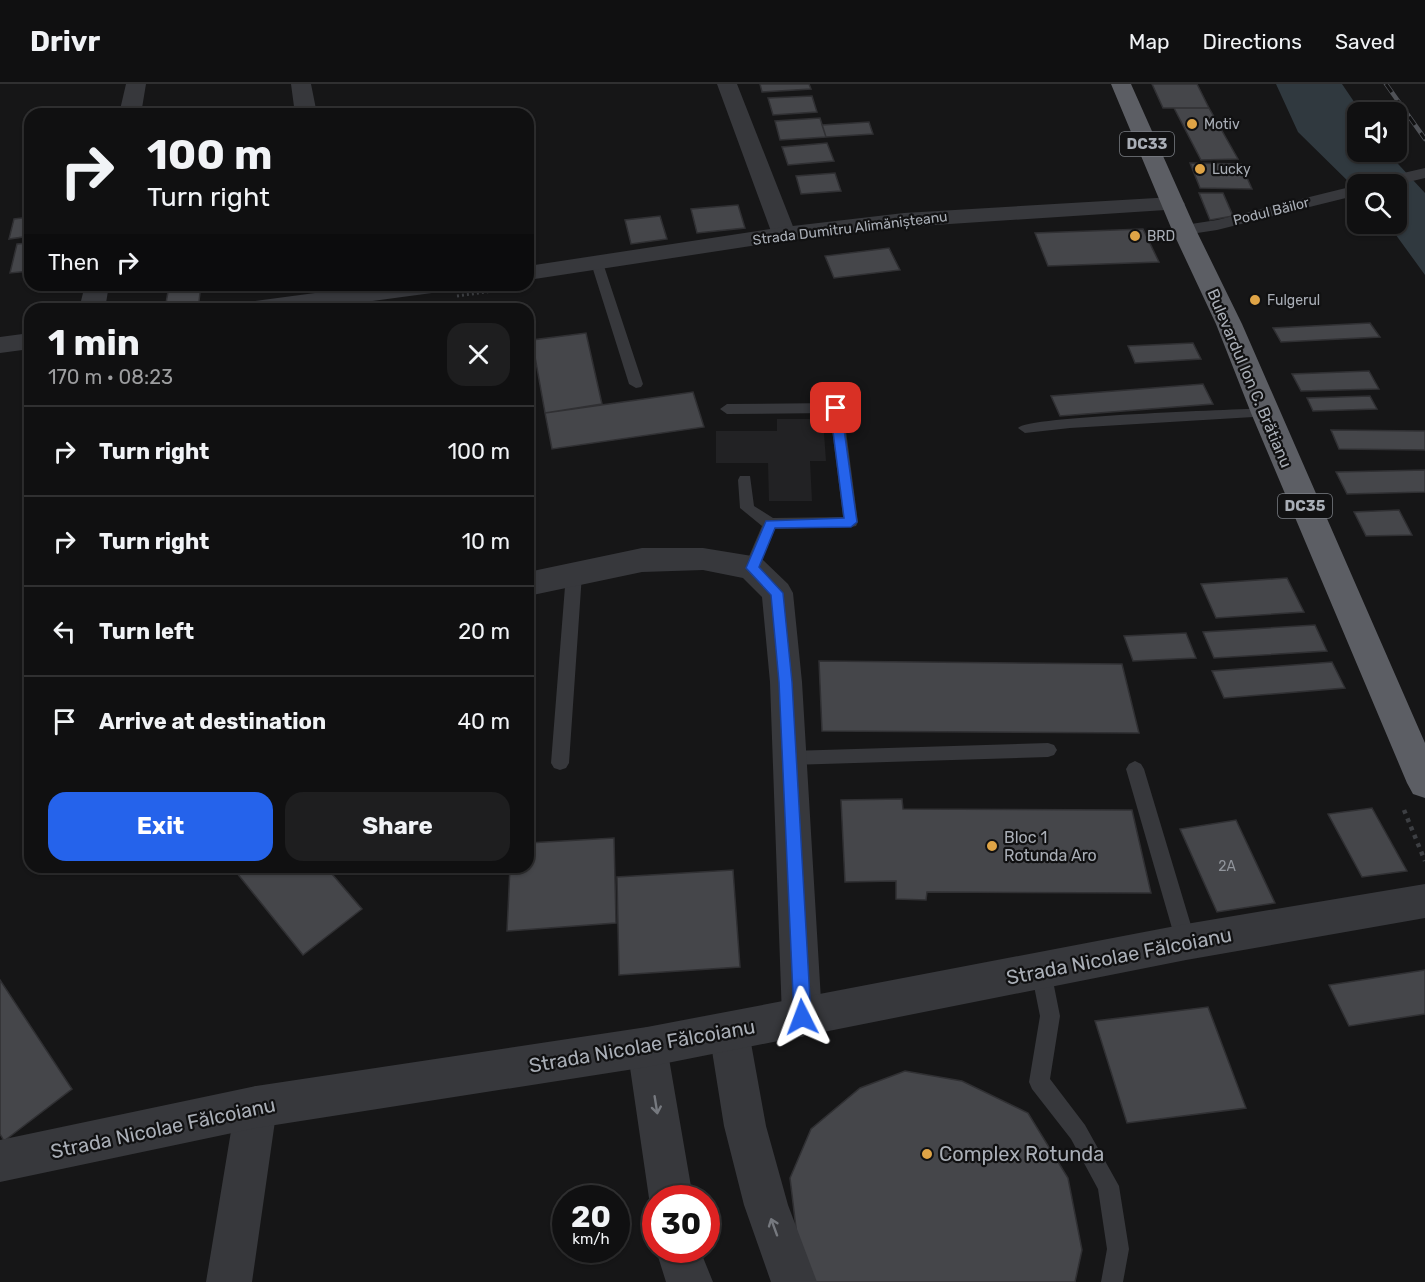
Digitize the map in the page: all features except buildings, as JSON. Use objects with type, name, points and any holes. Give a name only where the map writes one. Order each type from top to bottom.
[{"type":"highway","name":"DC33","points":[[1121,84],[1179,217]]},
{"type":"highway","name":"Bulevardul Ion C. Brătianu","points":[[1179,217],[1229,324],[1265,413],[1425,783]]},
{"type":"street","points":[[131,108],[136,84]]},
{"type":"street","points":[[301,84],[305,108]]},
{"type":"street","points":[[728,84],[784,234]]},
{"type":"street","points":[[1407,177],[1425,173]]},
{"type":"street","name":"Podul Băilor","points":[[1179,217],[1217,225],[1347,193]]},
{"type":"street","name":"Strada Dumitru Alimănișteanu","points":[[534,272],[784,234],[927,218],[1179,217]]},
{"type":"street","points":[[298,303],[339,291]]},
{"type":"street","points":[[0,345],[24,342]]},
{"type":"street","points":[[534,583],[642,560],[703,559],[752,568],[777,593],[790,758],[802,1017]]},
{"type":"street","name":"Strada Nicolae Fălcoianu","points":[[0,1161],[256,1107],[647,1047],[1186,942],[1425,901]]},
{"type":"street","points":[[729,1032],[745,1126],[766,1206],[794,1282]]},
{"type":"street","points":[[647,1047],[668,1185]]},
{"type":"street","points":[[229,1282],[256,1107]]},
{"type":"street","points":[[680,1263],[690,1282]]},
{"type":"lane","points":[[597,263],[636,384]]},
{"type":"lane","points":[[727,409],[836,408],[851,522],[770,524],[747,508],[745,480]]},
{"type":"lane","points":[[1025,428],[1070,423],[1265,413]]},
{"type":"lane","points":[[752,568],[770,524]]},
{"type":"lane","points":[[560,763],[574,574]]},
{"type":"lane","points":[[790,758],[1048,750]]},
{"type":"lane","points":[[1135,769],[1186,942]]},
{"type":"lane","points":[[1041,971],[1050,1016],[1039,1082],[1078,1132],[1108,1186],[1118,1249],[1112,1282]]},
{"type":"shaded area","points":[[1276,84],[1342,84],[1354,102],[1347,102],[1347,162],[1396,162],[1425,193],[1425,275],[1395,234],[1407,234],[1407,174],[1347,174],[1347,180],[1298,132]]},
{"type":"shaded area","points":[[777,419],[823,419],[826,461],[810,461],[812,501],[769,501],[768,463],[716,463],[716,431],[777,431]]},
{"type":"railway","points":[[1386,84],[1425,139]]},
{"type":"place","name":"Motiv","points":[[1192,124]]},
{"type":"place","name":"Lucky","points":[[1200,169]]},
{"type":"place","name":"BRD","points":[[1135,236]]},
{"type":"place","name":"Fulgerul","points":[[1255,300]]},
{"type":"place","name":"Bloc 1 Rotunda Aro","points":[[992,846]]},
{"type":"place","name":"Complex Rotunda","points":[[927,1154]]},
{"type":"route","points":[[802,1017],[786,682],[777,593],[752,568],[770,524],[851,522],[836,408]]}]
